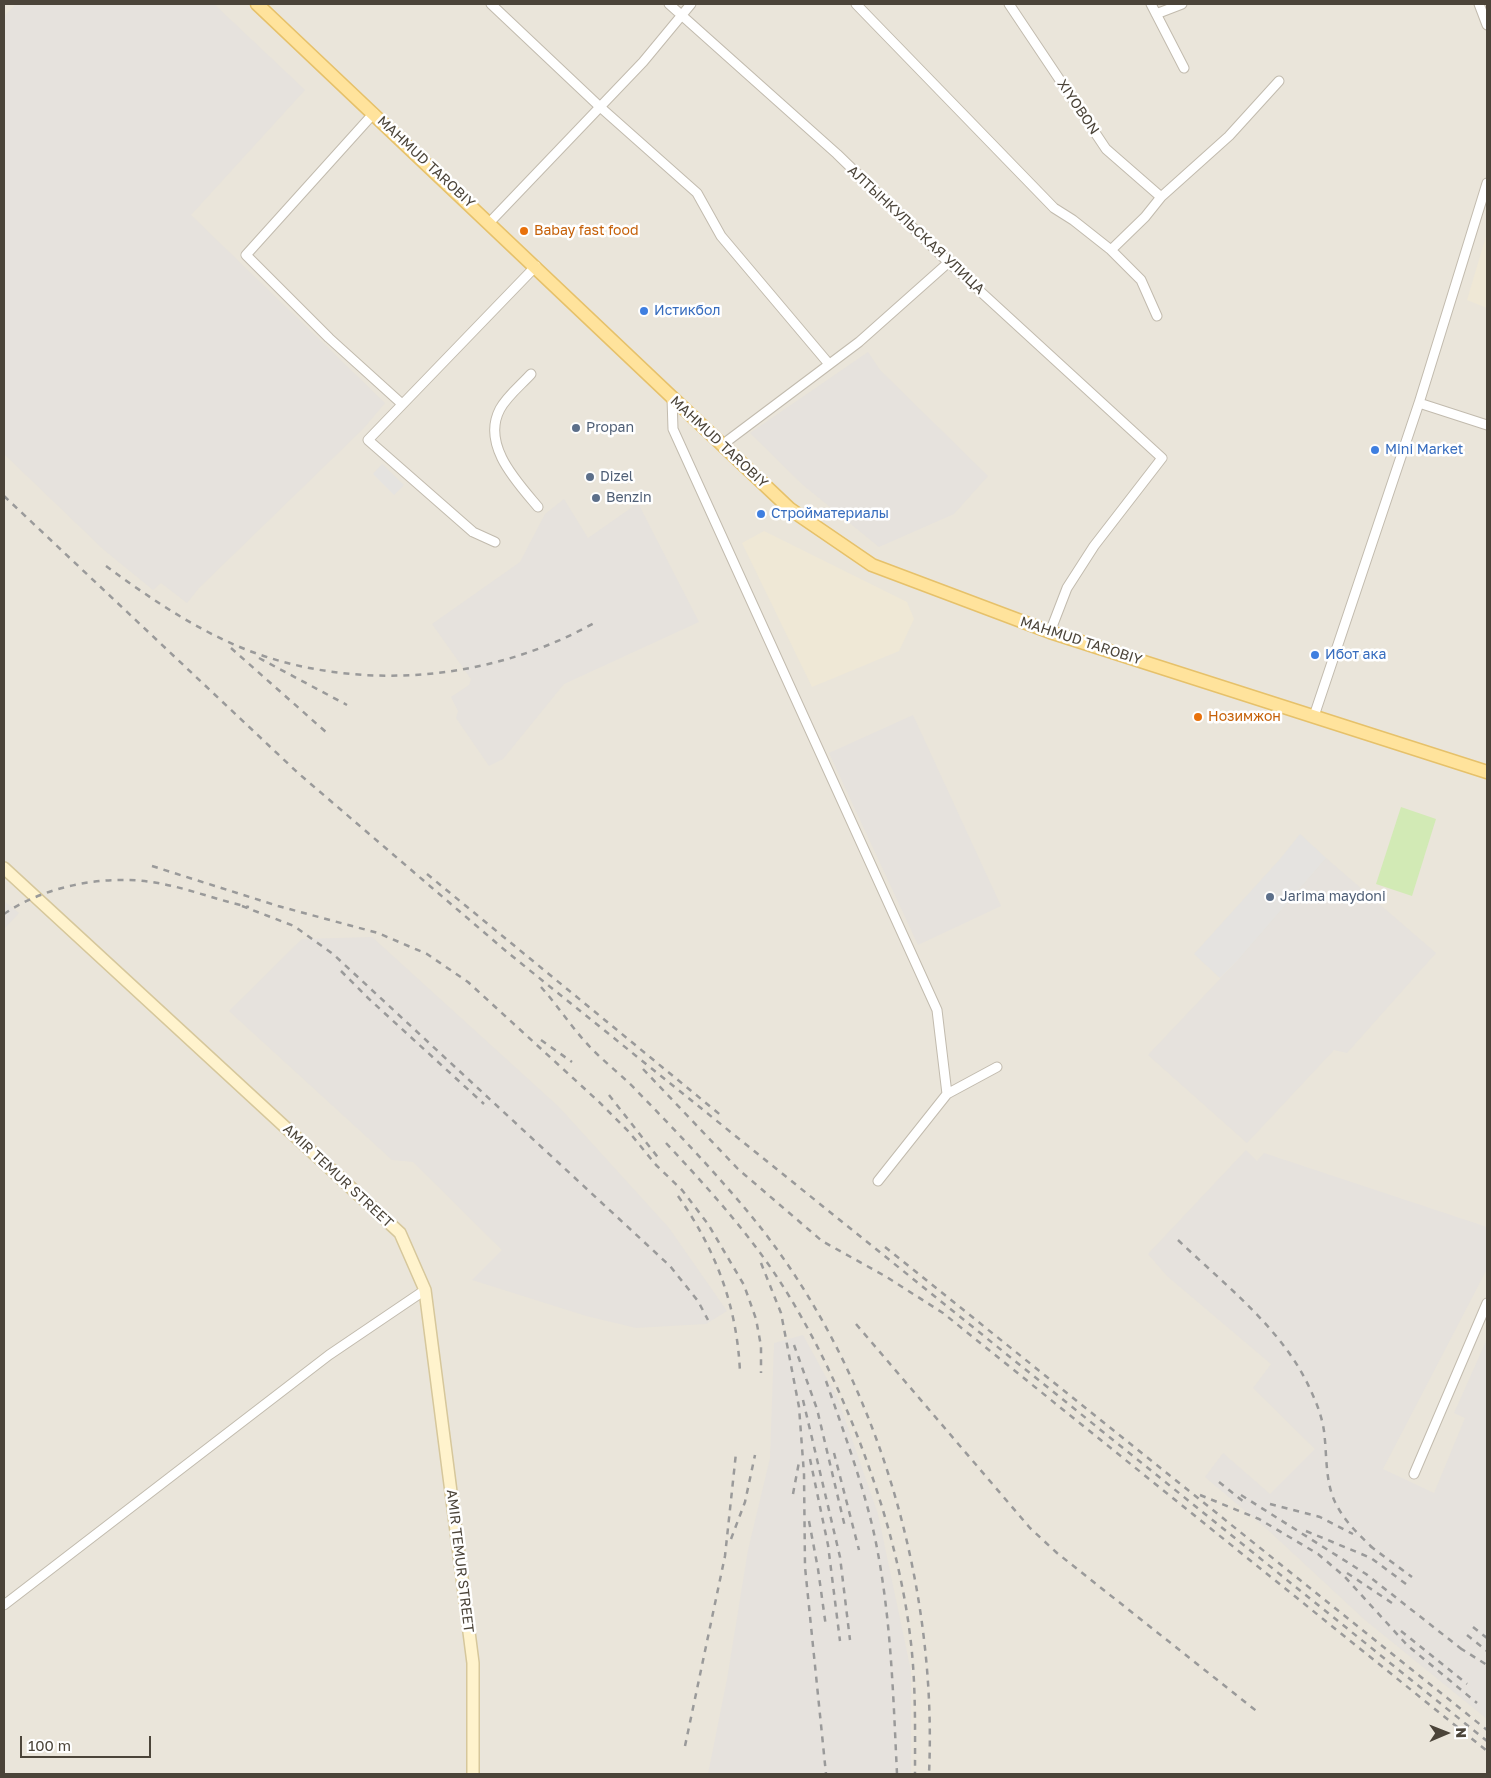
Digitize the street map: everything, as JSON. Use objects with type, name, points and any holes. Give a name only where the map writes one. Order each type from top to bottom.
[{"type":"main road","name":"MAHMUD TAROBIY","points":[[257,4],[490,222],[790,509],[872,565],[1050,632],[1487,772]]},
{"type":"street","points":[[491,4],[697,193],[721,236],[829,364]]},
{"type":"street","name":"АЛТЫНКУЛЬСКАЯ УЛИЦА","points":[[669,4],[837,154],[948,262],[1162,458],[1094,546],[1067,588],[1050,632]]},
{"type":"street","points":[[490,222],[643,62],[691,4]]},
{"type":"street","points":[[856,4],[1054,208],[1110,250],[1141,280],[1156,316]]},
{"type":"street","name":"XIYOBON","points":[[1009,4],[1106,149],[1161,197]]},
{"type":"street","points":[[1151,4],[1184,68]]},
{"type":"street","points":[[1156,14],[1182,4]]},
{"type":"street","points":[[1480,4],[1487,25]]},
{"type":"street","points":[[1110,250],[1145,217],[1161,197],[1229,136],[1279,81]]},
{"type":"street","points":[[374,113],[246,255],[329,338],[402,404]]},
{"type":"street","points":[[1314,716],[1419,403],[1487,183]]},
{"type":"street","points":[[722,445],[859,342],[948,262]]},
{"type":"street","points":[[495,542],[466,527],[368,440],[536,266]]},
{"type":"street","points":[[531,374],[501,408],[496,432],[500,456],[538,507]]},
{"type":"street","points":[[672,398],[673,429],[937,1010],[946,1094]]},
{"type":"street","points":[[1419,403],[1487,425]]},
{"type":"street","name":"AMIR TEMUR STREET","points":[[4,868],[400,1233],[425,1290],[473,1663],[473,1774]]},
{"type":"street","points":[[878,1181],[946,1094],[997,1068]]},
{"type":"street","points":[[4,1605],[329,1355],[425,1290]]},
{"type":"street","points":[[1414,1474],[1487,1303]]},
{"type":"shaded area","points":[[4,4],[1487,4],[1487,1774],[4,1774]]},
{"type":"shaded area","points":[[16,4],[214,4],[305,90],[191,215],[385,403],[364,428],[199,588],[187,603],[161,583],[153,590],[104,550],[4,454],[4,17]]},
{"type":"shaded area","points":[[1487,233],[1487,308],[1467,300]]},
{"type":"shaded area","points":[[868,352],[880,370],[988,476],[954,514],[879,547],[803,485],[750,433]]},
{"type":"shaded area","points":[[382,464],[404,485],[394,495],[373,474]]},
{"type":"shaded area","points":[[564,499],[588,538],[638,503],[699,622],[564,684],[503,759],[489,766],[456,718],[458,711],[451,697],[469,685],[471,679],[432,624],[520,562],[545,514]]},
{"type":"shaded area","points":[[764,531],[907,602],[914,619],[899,651],[812,687],[742,543]]},
{"type":"shaded area","points":[[913,715],[1001,906],[918,945],[829,753]]},
{"type":"shaded area","name":"Jarima maydoni","points":[[1300,834],[1326,858],[1220,978],[1194,954],[1280,859]]},
{"type":"shaded area","points":[[1326,858],[1436,953],[1347,1053],[1334,1050],[1247,1143],[1148,1055],[1237,961]]},
{"type":"shaded area","points":[[4,901],[19,913],[4,929]]},
{"type":"shaded area","points":[[372,937],[559,1107],[669,1228],[727,1311],[706,1324],[636,1328],[586,1316],[472,1280],[502,1250],[413,1162],[392,1160],[229,1011],[302,939]]},
{"type":"shaded area","points":[[1246,1150],[1257,1161],[1264,1153],[1487,1227],[1487,1269],[1383,1469],[1434,1493],[1465,1418],[1454,1413],[1487,1339],[1487,1719],[1365,1620],[1268,1530],[1205,1477],[1223,1453],[1270,1494],[1315,1449],[1253,1388],[1271,1364],[1167,1276],[1148,1254]]},
{"type":"shaded area","points":[[803,1335],[838,1399],[878,1514],[911,1671],[911,1774],[708,1774],[727,1679],[748,1550],[770,1458],[774,1343]]},
{"type":"green space","points":[[1401,807],[1436,819],[1412,896],[1376,884]]},
{"type":"railway","points":[[4,496],[298,773],[507,952],[1487,1741]]},
{"type":"railway","points":[[106,566],[184,619],[226,641],[270,658],[310,668],[352,674],[394,676],[436,673],[477,667],[518,656],[557,641],[594,623]]},
{"type":"railway","points":[[231,648],[327,733]]},
{"type":"railway","points":[[259,658],[347,705]]},
{"type":"railway","points":[[152,866],[278,906],[378,933],[427,954],[468,982],[598,1101],[629,1132],[656,1165],[682,1190],[708,1224],[744,1285],[756,1319],[761,1346],[761,1373]]},
{"type":"railway","points":[[427,874],[723,1117]]},
{"type":"railway","points":[[4,914],[20,904],[56,890],[75,885],[114,880],[133,880],[164,884],[249,907]]},
{"type":"railway","points":[[242,906],[294,926],[333,954],[670,1266],[698,1301],[708,1320]]},
{"type":"railway","points":[[341,971],[484,1104]]},
{"type":"railway","points":[[541,987],[590,1047],[665,1120],[748,1212],[792,1272],[831,1336],[863,1405],[889,1476],[909,1550],[922,1625],[929,1700],[929,1774]]},
{"type":"railway","points":[[541,1040],[572,1062]]},
{"type":"railway","points":[[643,1069],[738,1169],[822,1241],[885,1276],[943,1313],[1487,1751]]},
{"type":"railway","points":[[609,1095],[660,1160]]},
{"type":"railway","points":[[666,1143],[740,1226],[779,1280],[824,1360],[863,1450],[879,1497],[903,1590],[913,1670],[915,1774]]},
{"type":"railway","points":[[678,1196],[703,1237],[714,1258],[722,1280],[734,1324],[740,1372]]},
{"type":"railway","points":[[1178,1240],[1234,1292],[1270,1329],[1300,1369],[1322,1421],[1329,1485],[1335,1502],[1347,1522],[1374,1549]]},
{"type":"railway","points":[[885,1247],[1487,1730]]},
{"type":"railway","points":[[761,1263],[781,1313],[799,1407],[804,1474],[805,1567],[826,1774]]},
{"type":"railway","points":[[856,1324],[1030,1528],[1057,1553],[1259,1713]]},
{"type":"railway","points":[[794,1345],[817,1409],[845,1527]]},
{"type":"railway","points":[[826,1381],[863,1491],[879,1559],[890,1651],[897,1774]]},
{"type":"railway","points":[[803,1400],[840,1557],[850,1640]]},
{"type":"railway","points":[[685,1746],[725,1556],[736,1453]]},
{"type":"railway","points":[[834,1453],[859,1550]]},
{"type":"railway","points":[[731,1539],[745,1502],[755,1455]]},
{"type":"railway","points":[[810,1459],[828,1545],[840,1641]]},
{"type":"railway","points":[[793,1494],[799,1462]]},
{"type":"railway","points":[[1219,1482],[1244,1502]]},
{"type":"railway","points":[[1200,1495],[1259,1519],[1318,1554],[1344,1576],[1407,1645],[1477,1703]]},
{"type":"railway","points":[[1241,1495],[1366,1574],[1464,1651]]},
{"type":"railway","points":[[1270,1504],[1320,1517],[1353,1534]]},
{"type":"railway","points":[[809,1521],[826,1627]]},
{"type":"railway","points":[[1306,1531],[1371,1558],[1406,1584]]},
{"type":"railway","points":[[1370,1546],[1412,1577]]},
{"type":"railway","points":[[1347,1573],[1395,1605]]},
{"type":"railway","points":[[1473,1627],[1487,1638]]},
{"type":"railway","points":[[1401,1631],[1467,1684]]},
{"type":"railway","points":[[1467,1635],[1487,1651]]},
{"type":"railway","points":[[1460,1648],[1487,1665]]},
{"type":"place","name":"Babay fast food","points":[[524,231]]},
{"type":"place","name":"Истикбол","points":[[644,311]]},
{"type":"place","name":"Propan","points":[[576,428]]},
{"type":"place","name":"Mini Market","points":[[1375,450]]},
{"type":"place","name":"Dizel","points":[[590,477]]},
{"type":"place","name":"Benzin","points":[[596,498]]},
{"type":"place","name":"Стройматериалы","points":[[761,514]]},
{"type":"place","name":"Ибот ака","points":[[1315,655]]},
{"type":"place","name":"Нозимжон","points":[[1198,717]]},
{"type":"place","name":"Jarima maydoni","points":[[1270,897]]}]
